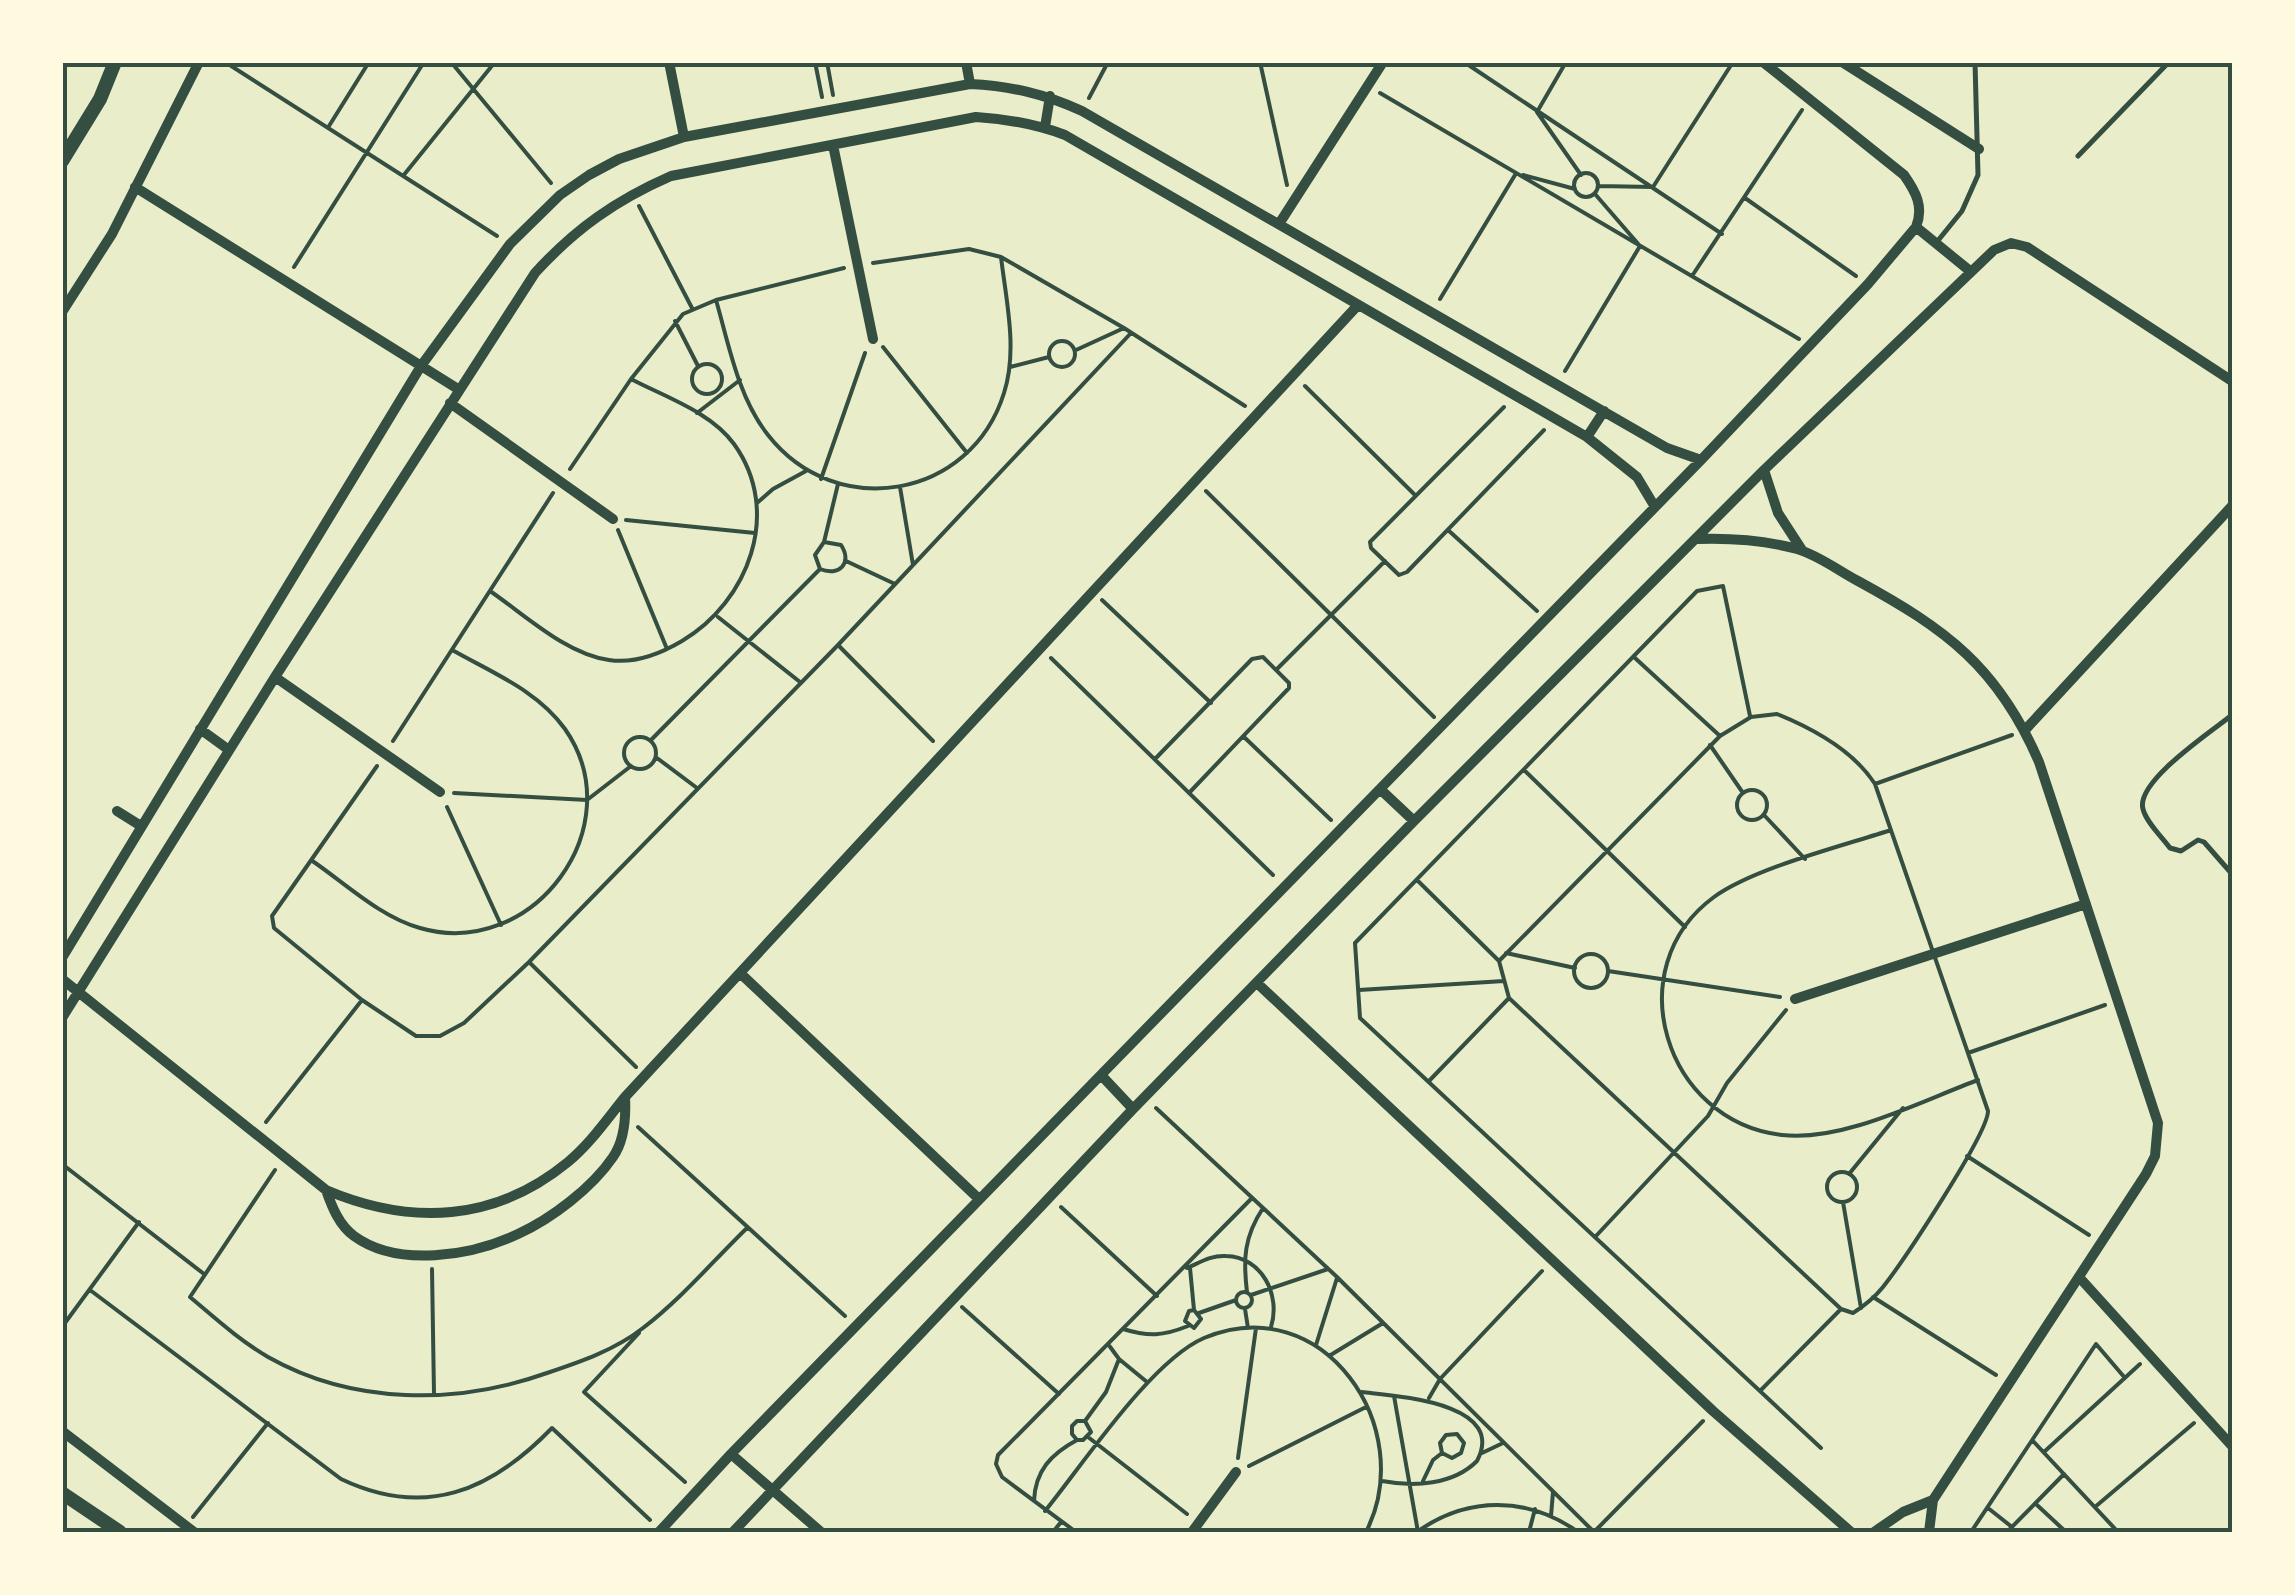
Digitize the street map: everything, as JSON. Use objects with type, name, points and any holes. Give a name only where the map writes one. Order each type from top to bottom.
[{"type":"street","points":[[62,161],[100,99],[116,62]]},
{"type":"street","points":[[62,312],[112,234],[199,62]]},
{"type":"street","points":[[669,62],[684,137]]},
{"type":"street","points":[[966,62],[970,84]]},
{"type":"street","points":[[1279,224],[1384,62]]},
{"type":"street","points":[[660,1531],[1701,460],[1868,284],[1916,227],[1919,202],[1904,176],[1763,62]]},
{"type":"street","points":[[1842,62],[1979,149]]},
{"type":"street","points":[[62,958],[421,366],[510,244],[560,194],[619,159],[684,137],[970,84],[1024,89],[1050,96],[1666,448],[1701,460]]},
{"type":"street","points":[[1045,127],[1050,96]]},
{"type":"street","points":[[62,1018],[535,273],[596,215],[671,176],[976,117],[1011,119],[1045,127],[1587,437],[1637,478],[1655,507]]},
{"type":"street","points":[[833,145],[872,337]]},
{"type":"street","points":[[135,187],[458,389]]},
{"type":"street","points":[[1916,227],[1970,271]]},
{"type":"street","points":[[733,1532],[1144,1097],[1414,822],[1764,470],[1970,271],[2002,246],[2020,244],[2232,381]]},
{"type":"street","points":[[62,979],[326,1190],[360,1204],[434,1214],[471,1210],[540,1182],[570,1160],[1358,305]]},
{"type":"street","points":[[450,403],[613,518]]},
{"type":"street","points":[[1587,437],[1604,411]]},
{"type":"street","points":[[1764,470],[1778,513],[1802,551]]},
{"type":"street","points":[[2025,730],[2232,506]]},
{"type":"street","points":[[1698,539],[1750,540],[1802,551],[1937,627],[1982,669],[2025,730],[2158,1124],[2158,1141],[2146,1174],[1933,1500],[1929,1532]]},
{"type":"street","points":[[275,677],[440,792]]},
{"type":"street","points":[[200,729],[230,750]]},
{"type":"street","points":[[1380,789],[1414,822]]},
{"type":"street","points":[[117,811],[141,826]]},
{"type":"street","points":[[1795,999],[2086,904]]},
{"type":"street","points":[[740,973],[979,1199]]},
{"type":"street","points":[[1257,983],[1713,1411],[1851,1532]]},
{"type":"street","points":[[1100,1075],[1133,1109]]},
{"type":"street","points":[[326,1190],[334,1212],[351,1234],[374,1247],[398,1253],[432,1254],[491,1245],[545,1219],[615,1155],[626,1116],[625,1097]]},
{"type":"street","points":[[2079,1277],[2232,1446]]},
{"type":"street","points":[[62,1431],[190,1529]]},
{"type":"street","points":[[731,1454],[821,1532]]},
{"type":"street","points":[[1195,1528],[1236,1472]]},
{"type":"street","points":[[62,1492],[120,1532]]},
{"type":"street","points":[[1874,1532],[1902,1512],[1933,1500]]},
{"type":"lane","points":[[1936,244],[1972,194],[1978,175],[1974,62]]},
{"type":"lane","points":[[2078,156],[2169,62]]},
{"type":"lane","points":[[2232,714],[2156,777],[2143,797],[2143,809],[2170,848],[2177,852],[2198,840],[2204,842],[2232,874]]},
{"type":"path","points":[[225,62],[510,244]]},
{"type":"path","points":[[328,128],[369,62]]},
{"type":"path","points":[[286,280],[424,62]]},
{"type":"path","points":[[451,62],[560,194]]},
{"type":"path","points":[[403,176],[496,62]]},
{"type":"path","points":[[814,62],[831,110]]},
{"type":"path","points":[[827,62],[831,110]]},
{"type":"path","points":[[1082,111],[1108,62]]},
{"type":"path","points":[[1260,62],[1292,206]]},
{"type":"path","points":[[1464,62],[1722,234]]},
{"type":"path","points":[[1537,112],[1566,62]]},
{"type":"path","points":[[1653,187],[1733,62]]},
{"type":"path","points":[[1368,86],[1810,346]]},
{"type":"path","points":[[1692,276],[1810,98]]},
{"type":"path","points":[[1537,112],[1581,175]]},
{"type":"path","points":[[1516,173],[1575,189]]},
{"type":"path","points":[[1433,312],[1516,173]]},
{"type":"path","points":[[1590,174],[1598,186],[1588,198],[1580,196],[1575,180],[1590,174]]},
{"type":"path","points":[[1598,186],[1653,187]]},
{"type":"path","points":[[632,193],[692,308]]},
{"type":"path","points":[[1595,194],[1640,246]]},
{"type":"path","points":[[1746,198],[1868,284]]},
{"type":"path","points":[[1558,384],[1640,246]]},
{"type":"path","points":[[1131,334],[838,645],[464,1024],[440,1036],[416,1036],[362,1000],[271,922],[631,379],[674,321],[692,308],[858,265],[970,249],[1001,256],[1124,328],[1257,414]]},
{"type":"path","points":[[716,300],[740,380],[765,431],[791,460],[838,484],[869,489],[900,487],[946,468],[967,453],[996,414],[1010,366],[1001,256]]},
{"type":"path","points":[[674,321],[698,366]]},
{"type":"path","points":[[1076,350],[1124,328]]},
{"type":"path","points":[[872,337],[967,453]]},
{"type":"path","points":[[822,479],[872,337]]},
{"type":"path","points":[[1059,341],[1072,344],[1076,350],[1074,360],[1066,367],[1056,366],[1049,357],[1053,344],[1059,341]]},
{"type":"path","points":[[1010,366],[1049,357]]},
{"type":"path","points":[[712,364],[718,368],[722,380],[715,392],[702,394],[692,384],[698,366],[712,364]]},
{"type":"path","points":[[1294,374],[1415,495]]},
{"type":"path","points":[[490,591],[590,656],[631,660],[668,649],[717,616],[744,576],[755,532],[757,503],[747,469],[734,444],[714,424],[631,379]]},
{"type":"path","points":[[696,413],[740,380]]},
{"type":"path","points":[[1514,396],[1370,542],[1371,548],[1399,574],[1404,575],[1554,420]]},
{"type":"path","points":[[757,503],[806,471]]},
{"type":"path","points":[[1196,480],[1443,726]]},
{"type":"path","points":[[820,570],[815,554],[824,542],[838,484]]},
{"type":"path","points":[[900,487],[913,566]]},
{"type":"path","points":[[668,649],[613,518],[755,532]]},
{"type":"path","points":[[1448,530],[1546,619]]},
{"type":"path","points":[[820,570],[840,570],[846,562],[841,545],[824,542]]},
{"type":"path","points":[[1276,670],[1385,561]]},
{"type":"path","points":[[846,562],[895,584]]},
{"type":"path","points":[[650,740],[820,570]]},
{"type":"path","points":[[1751,717],[1723,586],[1697,591],[1356,943],[1360,1018],[1821,1448]]},
{"type":"path","points":[[1093,591],[1211,702]]},
{"type":"path","points":[[717,616],[800,682]]},
{"type":"path","points":[[838,645],[944,752]]},
{"type":"path","points":[[1041,648],[1285,887]]},
{"type":"path","points":[[311,860],[397,920],[422,929],[462,932],[501,925],[539,903],[568,871],[584,830],[587,800],[578,753],[552,712],[534,696],[454,650]]},
{"type":"path","points":[[1634,656],[1720,736]]},
{"type":"path","points":[[1155,760],[1252,659],[1263,657],[1289,683],[1289,688],[1190,794]]},
{"type":"path","points":[[1417,880],[1499,960],[1509,998],[1841,1309],[1852,1313],[1882,1288],[1989,1118],[1875,784],[1845,751],[1777,714],[1751,717],[1720,736],[1499,960]]},
{"type":"path","points":[[1875,784],[2025,730]]},
{"type":"path","points":[[1244,737],[1341,830]]},
{"type":"path","points":[[634,738],[650,740],[656,757],[641,769],[632,766],[624,752],[634,738]]},
{"type":"path","points":[[1710,745],[1743,793]]},
{"type":"path","points":[[656,757],[698,788]]},
{"type":"path","points":[[501,925],[440,792],[587,800],[632,766]]},
{"type":"path","points":[[1524,770],[1686,928]]},
{"type":"path","points":[[1755,790],[1765,797],[1764,815],[1752,820],[1741,816],[1737,804],[1743,793],[1755,790]]},
{"type":"path","points":[[1764,815],[1806,859]]},
{"type":"path","points":[[1891,830],[1725,890],[1706,904],[1670,956],[1662,1009],[1669,1043],[1691,1086],[1714,1108],[1758,1130],[1808,1136],[1832,1132],[1978,1080]]},
{"type":"path","points":[[1506,953],[1574,968]]},
{"type":"path","points":[[1596,954],[1608,970],[1603,983],[1590,988],[1578,981],[1574,968],[1582,956],[1596,954]]},
{"type":"path","points":[[529,962],[645,1075]]},
{"type":"path","points":[[1608,970],[1795,999]]},
{"type":"path","points":[[1358,990],[1504,981]]},
{"type":"path","points":[[1428,1082],[1509,998]]},
{"type":"path","points":[[1595,1237],[1714,1108],[1727,1083],[1795,999]]},
{"type":"path","points":[[255,1136],[362,1000]]},
{"type":"path","points":[[1968,1053],[2118,1000]]},
{"type":"path","points":[[1144,1097],[1328,1268],[1594,1532],[1713,1411]]},
{"type":"path","points":[[1849,1174],[1904,1107]]},
{"type":"path","points":[[626,1116],[856,1326]]},
{"type":"path","points":[[1967,1156],[2101,1243]]},
{"type":"path","points":[[284,1158],[190,1296],[266,1356],[330,1383],[375,1393],[434,1396],[489,1391],[534,1378],[605,1351],[642,1329]]},
{"type":"path","points":[[62,1164],[204,1274]]},
{"type":"path","points":[[1837,1172],[1854,1178],[1857,1190],[1843,1202],[1831,1198],[1826,1187],[1837,1172]]},
{"type":"path","points":[[1050,1197],[1157,1296]]},
{"type":"path","points":[[1076,1532],[1002,1477],[996,1459],[1252,1198]]},
{"type":"path","points":[[1843,1202],[1861,1308]]},
{"type":"path","points":[[1246,1309],[1252,1304],[1243,1259],[1252,1224],[1263,1208]]},
{"type":"path","points":[[62,1327],[139,1222]]},
{"type":"path","points":[[696,1492],[584,1392],[642,1329],[747,1228]]},
{"type":"path","points":[[432,1254],[434,1396]]},
{"type":"path","points":[[1187,1268],[1212,1257],[1243,1259],[1261,1273],[1271,1289],[1276,1313],[1270,1327]]},
{"type":"path","points":[[1428,1400],[1440,1379],[1552,1260]]},
{"type":"path","points":[[1123,1329],[1148,1337],[1199,1324],[1187,1268]]},
{"type":"path","points":[[1188,1326],[1185,1316],[1236,1300],[1238,1295],[1271,1289],[1328,1268]]},
{"type":"path","points":[[1316,1345],[1337,1277]]},
{"type":"path","points":[[90,1290],[342,1479],[372,1493],[434,1498],[463,1490],[528,1454],[552,1428],[660,1531]]},
{"type":"path","points":[[1873,1298],[2009,1383]]},
{"type":"path","points":[[952,1299],[1059,1394]]},
{"type":"path","points":[[1236,1300],[1237,1305],[1246,1309]]},
{"type":"path","points":[[1246,1309],[1248,1328]]},
{"type":"path","points":[[1760,1392],[1841,1309]]},
{"type":"path","points":[[1329,1356],[1383,1323]]},
{"type":"path","points":[[1045,1511],[1165,1364],[1192,1344],[1223,1332],[1270,1327],[1316,1345],[1368,1406],[1378,1435],[1382,1481],[1366,1532]]},
{"type":"path","points":[[1236,1472],[1256,1328]]},
{"type":"path","points":[[1108,1344],[1119,1359],[1148,1383]]},
{"type":"path","points":[[1970,1532],[2096,1344],[2124,1378]]},
{"type":"path","points":[[2044,1452],[2150,1355]]},
{"type":"path","points":[[1085,1422],[1106,1392],[1119,1359]]},
{"type":"path","points":[[1360,1392],[1448,1406],[1468,1419],[1480,1434],[1482,1452]]},
{"type":"path","points":[[1394,1396],[1417,1532],[1448,1514],[1482,1504],[1535,1509],[1578,1532]]},
{"type":"path","points":[[1236,1472],[1368,1406]]},
{"type":"path","points":[[2095,1507],[2204,1415]]},
{"type":"path","points":[[1076,1440],[1072,1426],[1077,1421],[1085,1422]]},
{"type":"path","points":[[1034,1501],[1035,1484],[1044,1466],[1058,1450],[1088,1437],[1091,1432],[1085,1422]]},
{"type":"path","points":[[190,1529],[268,1423]]},
{"type":"path","points":[[1457,1434],[1464,1443],[1461,1453],[1452,1458],[1442,1453],[1440,1443],[1446,1435],[1457,1434]]},
{"type":"path","points":[[1088,1437],[1195,1528]]},
{"type":"path","points":[[2033,1440],[2118,1532]]},
{"type":"path","points":[[1382,1481],[1422,1484],[1462,1473],[1482,1452],[1504,1443]]},
{"type":"path","points":[[1422,1484],[1426,1471],[1442,1453]]},
{"type":"path","points":[[1987,1508],[2009,1530],[2064,1474]]},
{"type":"path","points":[[1551,1516],[1553,1492]]},
{"type":"path","points":[[2035,1504],[2066,1532]]},
{"type":"path","points":[[1530,1532],[1535,1509]]},
{"type":"path","points":[[1053,1532],[1061,1522]]}]
